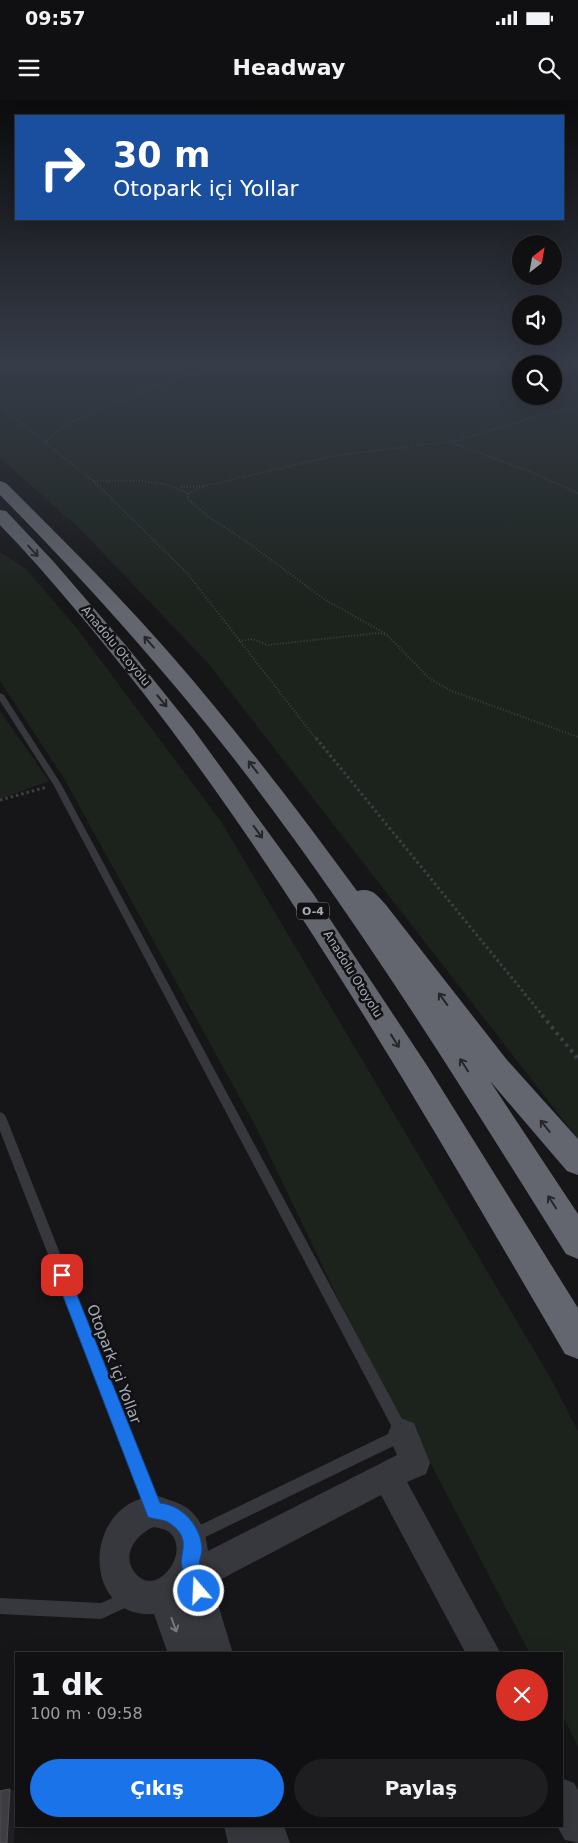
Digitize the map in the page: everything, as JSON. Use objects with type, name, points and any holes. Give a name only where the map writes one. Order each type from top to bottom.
[{"type":"highway","name":"Anadolu Otoyolu","points":[[0,486],[42,526],[127,616],[223,728],[282,806],[458,1056],[578,1243]]},
{"type":"highway","name":"Anadolu Otoyolu","points":[[0,515],[78,600],[166,706],[266,842],[312,908],[424,1087],[578,1341]]},
{"type":"highway","points":[[282,806],[393,929],[481,1048],[548,1130],[578,1161]]},
{"type":"street","points":[[215,1652],[192,1559],[185,1526],[177,1518],[166,1512],[154,1511],[142,1514],[130,1521],[121,1532],[115,1547],[114,1562],[117,1576],[125,1588],[150,1595],[175,1588],[184,1578],[192,1559],[415,1463],[404,1434]]},
{"type":"street","points":[[387,1475],[483,1652]]},
{"type":"street","points":[[150,1595],[184,1652]]},
{"type":"street","points":[[563,1800],[578,1827]]},
{"type":"street","points":[[242,1827],[246,1843]]},
{"type":"street","points":[[265,1827],[271,1843]]},
{"type":"lane","points":[[0,695],[57,784],[404,1434],[192,1559]]},
{"type":"lane","name":"Otopark içi Yollar","points":[[0,1117],[154,1511]]},
{"type":"lane","points":[[0,1606],[101,1611],[150,1595]]},
{"type":"path","points":[[50,444],[93,481],[187,573],[341,770],[578,1059]]},
{"type":"path","points":[[93,481],[148,483],[180,487],[204,486],[338,455],[428,444]]},
{"type":"path","points":[[454,444],[531,472],[578,493]]},
{"type":"path","points":[[188,494],[204,486]]},
{"type":"path","points":[[180,487],[188,494],[188,499],[194,508],[214,523],[241,538],[284,572],[353,617],[379,628],[429,678],[449,690],[578,737]]},
{"type":"path","points":[[239,641],[252,638],[268,645],[378,633],[387,635]]},
{"type":"path","points":[[0,800],[57,784]]},
{"type":"shaded area","points":[[0,444],[578,444],[578,1139],[208,663],[80,529],[0,458]]},
{"type":"shaded area","points":[[0,552],[26,569],[76,627],[222,823],[551,1379],[578,1431],[578,1746],[563,1717],[563,1652],[529,1652],[432,1466],[381,1388],[256,1127],[65,780],[0,681]]},
{"type":"shaded area","points":[[0,711],[49,781],[0,799]]},
{"type":"building","points":[[10,1789],[7,1843],[0,1843],[0,1791]]},
{"type":"route","points":[[62,1275],[154,1511],[166,1512],[177,1518],[185,1526],[193,1550],[190,1565],[199,1591]]}]
